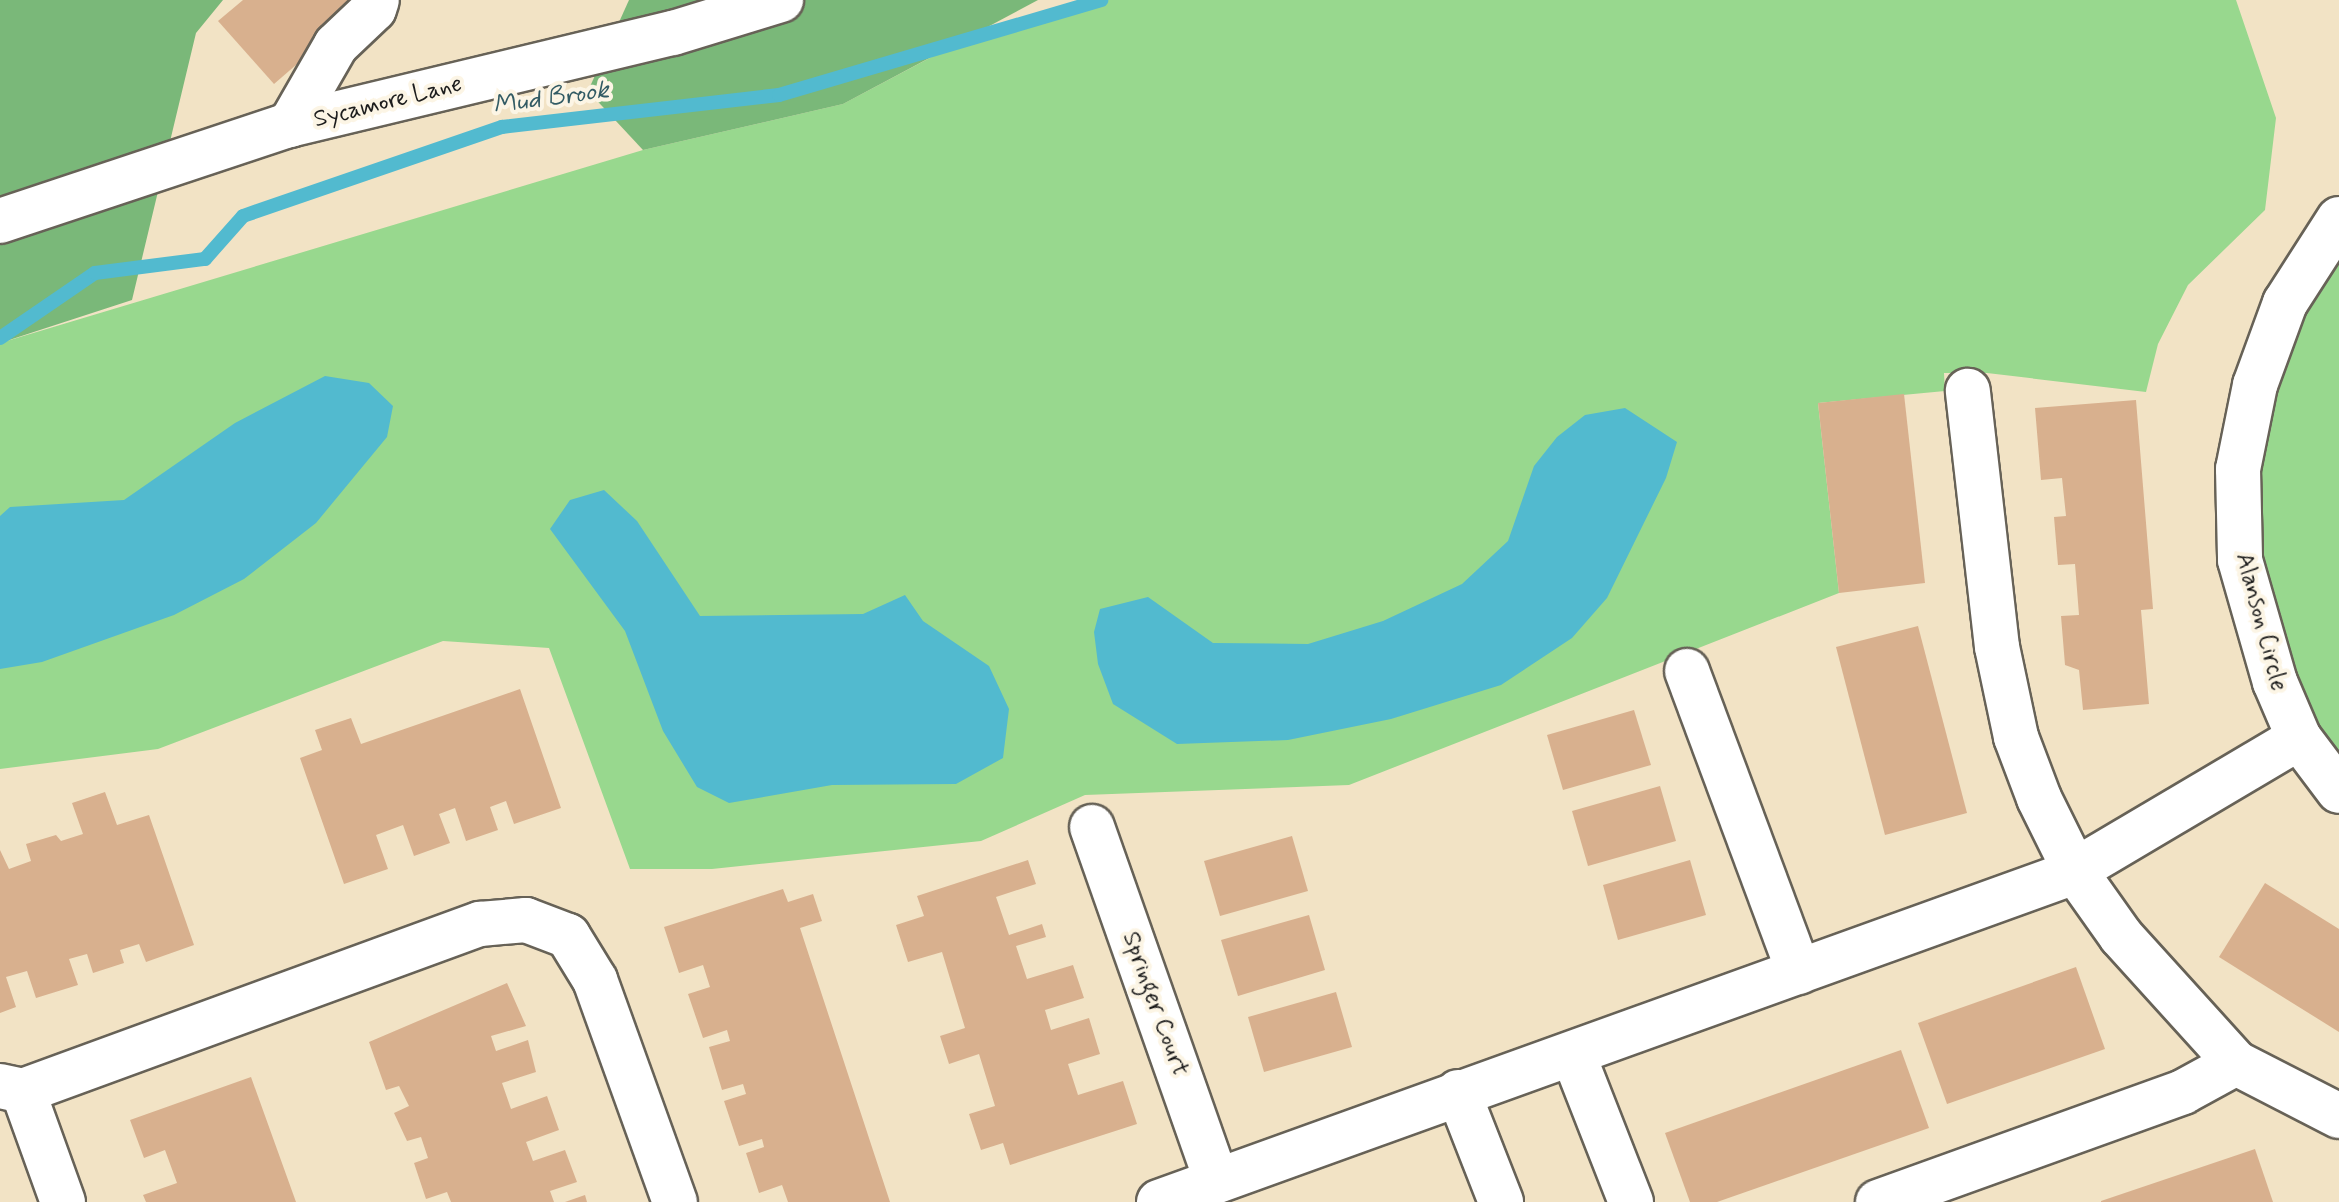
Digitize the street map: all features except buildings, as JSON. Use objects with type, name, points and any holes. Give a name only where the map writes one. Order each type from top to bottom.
[{"type":"street","points":[[290,125],[336,45],[374,9],[377,0]]},
{"type":"street","name":"Sycamore Lane","points":[[0,221],[290,125],[646,19],[781,0]]},
{"type":"street","name":"Alanson Circle","points":[[2339,219],[2285,303],[2255,385],[2238,469],[2240,560],[2275,682],[2299,738],[2339,791]]},
{"type":"street","points":[[1968,391],[1997,647],[2016,737],[2075,871],[2121,936],[2236,1063],[2339,1116]]},
{"type":"street","points":[[1687,671],[1799,972]]},
{"type":"street","points":[[1159,1202],[2075,871],[2299,738]]},
{"type":"street","name":"Springer Court","points":[[1092,827],[1217,1181]]},
{"type":"street","points":[[63,1202],[12,1088],[480,924],[526,920],[568,936],[595,980],[675,1202]]},
{"type":"street","points":[[1573,1054],[1631,1202]]},
{"type":"street","points":[[1878,1202],[2183,1092],[2236,1063]]},
{"type":"street","points":[[1458,1092],[1501,1202]]},
{"type":"green space","points":[[0,0],[223,0],[196,33],[132,300],[0,343]]},
{"type":"green space","points":[[629,0],[1038,0],[843,104],[643,150],[588,91]]},
{"type":"green space","points":[[1101,0],[2236,0],[2276,118],[2265,210],[2188,285],[2158,344],[2146,392],[1987,373],[1944,373],[1945,391],[1818,403],[1839,593],[1349,785],[1085,795],[981,841],[712,869],[630,869],[549,648],[443,641],[158,749],[0,769],[0,343],[643,150],[843,104],[958,43]]},
{"type":"green space","points":[[2339,235],[2339,755],[2308,716],[2259,568],[2258,435],[2291,326]]},
{"type":"water","points":[[325,376],[369,383],[393,406],[387,437],[316,523],[244,579],[174,615],[42,662],[0,669],[0,516],[10,507],[124,500],[235,423]]},
{"type":"water","points":[[1625,408],[1677,442],[1666,478],[1607,598],[1572,638],[1501,685],[1391,719],[1288,740],[1177,744],[1113,704],[1098,664],[1094,632],[1100,609],[1148,597],[1213,643],[1308,644],[1383,621],[1462,584],[1508,541],[1534,466],[1557,437],[1585,415]]},
{"type":"water","points":[[604,490],[637,521],[700,616],[863,614],[905,595],[923,621],[989,666],[1009,709],[1003,758],[956,784],[832,785],[729,803],[697,787],[663,731],[625,631],[550,529],[570,500]]},
{"type":"waterway","name":"Mud Brook","points":[[0,338],[95,273],[205,259],[243,216],[502,127],[779,95],[1101,0]]}]
